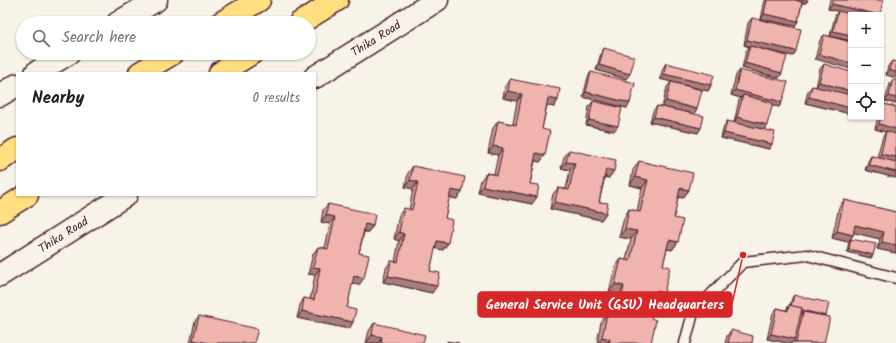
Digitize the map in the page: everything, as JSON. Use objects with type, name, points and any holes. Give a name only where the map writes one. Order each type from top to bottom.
[{"type":"highway","points":[[233,16],[258,0]]},
{"type":"highway","points":[[311,16],[337,0]]},
{"type":"highway","points":[[142,72],[161,60]]},
{"type":"highway","points":[[222,72],[241,60]]},
{"type":"highway","points":[[0,160],[16,150]]},
{"type":"highway","points":[[0,212],[25,196]]},
{"type":"main road","points":[[130,16],[156,0]]},
{"type":"main road","name":"Thika Road","points":[[316,76],[437,0]]},
{"type":"main road","points":[[38,72],[57,60]]},
{"type":"main road","points":[[0,95],[16,85]]},
{"type":"main road","name":"Thika Road","points":[[0,275],[124,196]]},
{"type":"lane","points":[[685,343],[693,313],[743,262],[807,255],[896,278]]},
{"type":"building","points":[[767,0],[795,0],[802,2],[798,21],[764,14]]},
{"type":"building","points":[[833,0],[883,0],[881,12],[867,12],[832,4]]},
{"type":"building","points":[[838,11],[848,13],[848,34],[833,31]]},
{"type":"building","points":[[752,18],[801,29],[796,51],[747,40]]},
{"type":"building","points":[[824,35],[848,41],[848,62],[819,54]]},
{"type":"building","points":[[750,46],[787,56],[782,73],[745,63]]},
{"type":"building","points":[[604,48],[635,57],[630,74],[599,65]]},
{"type":"building","points":[[892,61],[896,62],[896,72],[889,70]]},
{"type":"building","points":[[666,63],[714,75],[711,85],[664,74]]},
{"type":"building","points":[[824,64],[848,71],[848,90],[819,82]]},
{"type":"building","points":[[740,70],[788,82],[782,102],[735,90]]},
{"type":"building","points":[[591,72],[635,83],[630,103],[586,92]]},
{"type":"building","points":[[510,79],[560,89],[558,100],[548,98],[542,129],[550,131],[545,155],[536,153],[530,184],[539,185],[537,197],[483,186],[486,173],[497,175],[503,148],[493,146],[498,121],[516,125],[522,94],[508,91]]},
{"type":"building","points":[[893,79],[896,80],[896,98],[889,96]]},
{"type":"building","points":[[671,82],[702,90],[697,109],[666,101]]},
{"type":"building","points":[[812,86],[848,94],[848,107],[809,97]]},
{"type":"building","points":[[743,95],[773,103],[767,125],[737,117]]},
{"type":"building","points":[[593,101],[622,108],[618,126],[589,120]]},
{"type":"building","points":[[884,104],[896,107],[896,129],[879,124],[880,120],[884,120]]},
{"type":"building","points":[[657,106],[704,116],[701,128],[654,117]]},
{"type":"building","points":[[727,121],[775,132],[772,144],[724,133]]},
{"type":"building","points":[[886,131],[896,134],[896,157],[881,154]]},
{"type":"building","points":[[569,150],[616,160],[614,171],[606,169],[599,202],[608,203],[606,213],[555,202],[558,188],[569,190],[575,163],[566,162]]},
{"type":"building","points":[[871,156],[896,162],[896,172],[869,165]]},
{"type":"building","points":[[639,161],[693,173],[689,190],[680,188],[674,218],[683,220],[678,242],[669,240],[663,265],[670,267],[664,293],[657,291],[651,318],[656,320],[651,343],[609,343],[610,339],[602,337],[607,314],[618,316],[624,286],[615,284],[621,259],[630,261],[637,231],[625,229],[629,209],[640,212],[648,180],[635,177]]},
{"type":"building","points":[[413,166],[465,177],[462,192],[451,190],[445,218],[452,220],[448,243],[437,241],[430,271],[440,273],[437,286],[388,276],[391,261],[398,262],[404,234],[399,232],[404,208],[412,210],[418,182],[410,180]]},
{"type":"building","points":[[844,200],[896,212],[896,245],[882,242],[884,232],[855,225],[853,235],[837,231]]},
{"type":"building","points":[[328,204],[375,214],[373,226],[365,224],[359,253],[369,255],[364,278],[354,276],[347,308],[356,310],[353,322],[302,311],[304,298],[314,300],[320,268],[313,267],[318,247],[328,249],[335,217],[326,215]]},
{"type":"building","points":[[851,239],[876,244],[873,255],[849,249]]},
{"type":"building","points":[[794,295],[829,303],[826,316],[791,306]]},
{"type":"building","points":[[789,305],[802,308],[795,339],[771,334],[777,308],[788,311]]},
{"type":"building","points":[[803,312],[830,317],[824,343],[796,343]]},
{"type":"building","points":[[199,316],[258,329],[254,343],[209,343],[193,340]]},
{"type":"building","points":[[374,323],[425,335],[423,343],[381,343],[382,337],[372,335]]},
{"type":"building","points":[[731,330],[753,336],[752,343],[728,343]]},
{"type":"building","points":[[447,341],[459,343],[447,343]]},
{"type":"place","name":"General Service Unit (GSU) Headquarters","points":[[743,255]]}]
